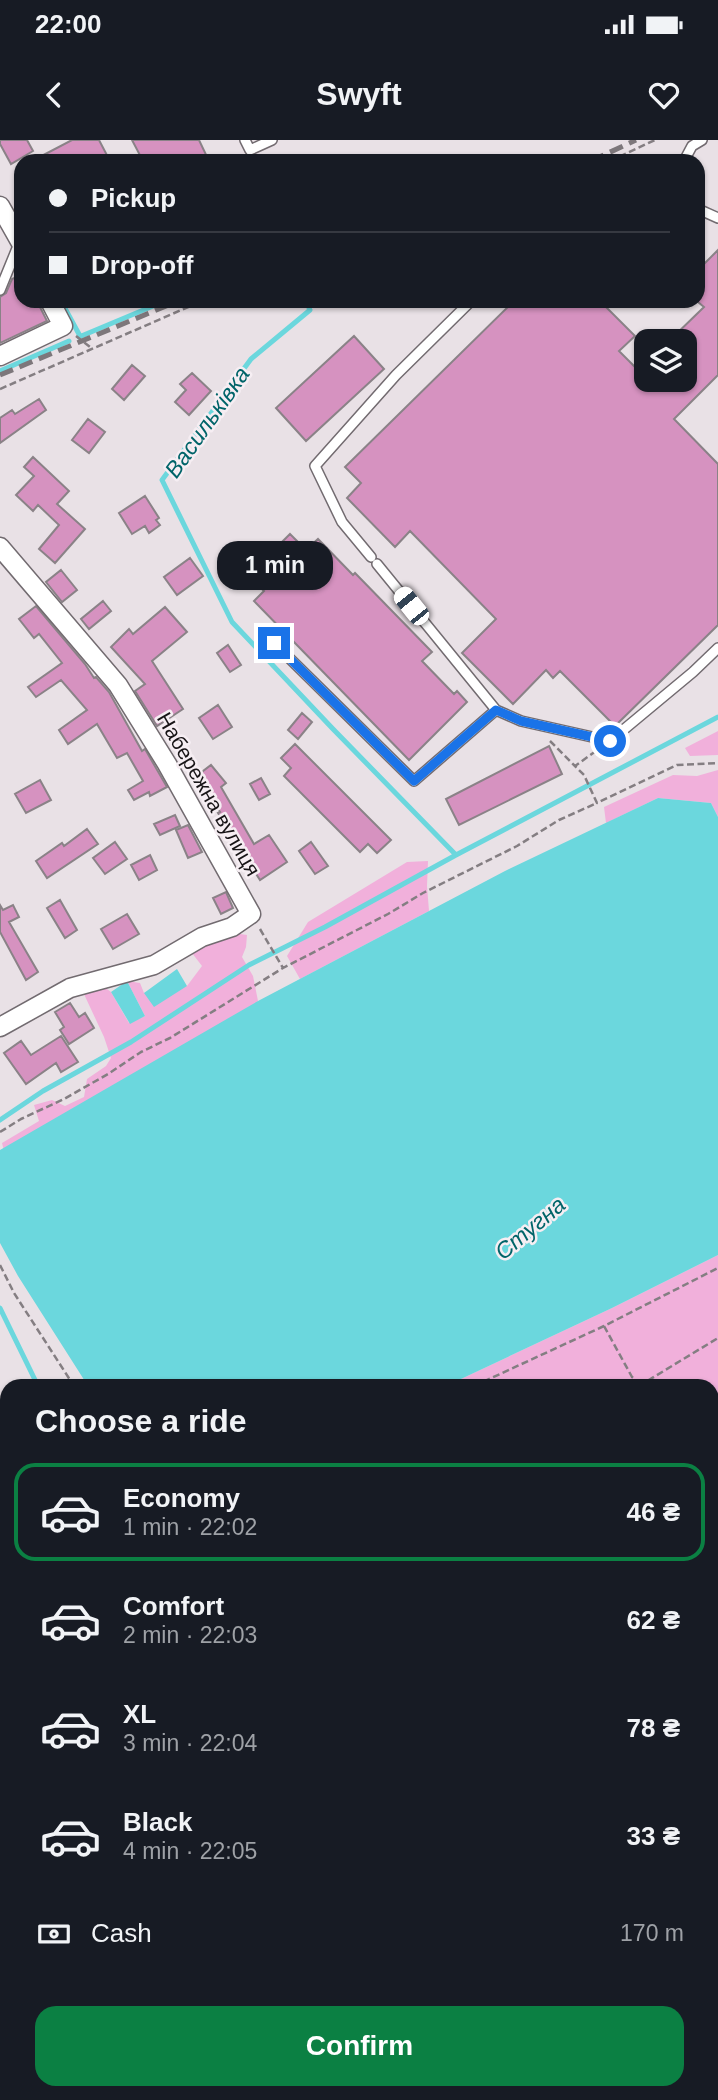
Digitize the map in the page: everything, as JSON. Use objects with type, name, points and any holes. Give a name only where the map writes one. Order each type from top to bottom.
[{"type":"street","points":[[0,206],[14,231]]},
{"type":"street","points":[[0,356],[63,326],[54,308]]},
{"type":"street","name":"Набережна вулиця","points":[[0,1027],[70,988],[153,965],[202,937],[232,927],[251,914],[167,764],[118,685],[2,553]]},
{"type":"lane","points":[[246,140],[250,150],[272,140]]},
{"type":"lane","points":[[688,154],[692,146],[702,140]]},
{"type":"lane","points":[[0,290],[14,256]]},
{"type":"lane","points":[[464,308],[396,375],[315,466],[342,522],[496,710],[521,721],[610,741],[718,648]]},
{"type":"lane","points":[[274,643],[414,781],[496,710]]},
{"type":"path","points":[[625,154],[655,140]]},
{"type":"path","points":[[0,389],[186,308]]},
{"type":"path","points":[[550,741],[584,775],[597,803]]},
{"type":"path","points":[[575,766],[610,741]]},
{"type":"path","points":[[0,1132],[108,1074],[283,968],[517,846],[559,820],[677,765],[718,763]]},
{"type":"path","points":[[268,943],[283,968]]},
{"type":"path","points":[[0,1265],[13,1293],[69,1379]]},
{"type":"path","points":[[489,1379],[604,1326],[718,1268]]},
{"type":"path","points":[[604,1326],[634,1379]]},
{"type":"path","points":[[650,1379],[718,1338]]},
{"type":"shaded area","points":[[718,731],[718,755],[690,756],[685,748]]},
{"type":"shaded area","points":[[718,770],[718,817],[711,803],[658,798],[606,823],[604,807],[673,775],[697,776]]},
{"type":"shaded area","points":[[428,861],[429,911],[300,979],[287,956],[308,922],[407,862]]},
{"type":"shaded area","points":[[233,933],[247,935],[242,957],[253,976],[258,1001],[179,1069],[7,1163],[2,1143],[39,1121],[34,1105],[52,1100],[65,1106],[84,1097],[87,1079],[106,1066],[111,1058],[83,992],[100,984],[111,992],[129,1023],[145,1016],[127,981],[140,983],[144,993],[187,986],[202,966],[192,953],[203,944]]},
{"type":"shaded area","points":[[718,1255],[718,1379],[461,1379]]},
{"type":"water","name":"Стугна","points":[[658,798],[711,803],[718,817],[718,1255],[461,1379],[84,1379],[0,1243],[0,1150],[258,1001],[505,871]]},
{"type":"water","points":[[177,969],[187,986],[154,1007],[144,993]]},
{"type":"water","points":[[127,981],[145,1016],[130,1024],[111,992]]},
{"type":"building","points":[[0,140],[27,140],[33,151],[28,154],[14,154],[14,162],[11,164]]},
{"type":"building","points":[[72,140],[99,140],[106,154],[45,154]]},
{"type":"building","points":[[132,140],[199,140],[206,154],[139,154]]},
{"type":"building","points":[[718,250],[718,375],[674,419],[718,464],[718,625],[615,726],[560,671],[553,678],[546,670],[513,704],[462,653],[496,619],[410,531],[395,547],[347,498],[361,483],[345,467],[507,308],[607,308],[634,335],[619,351],[634,366],[634,392],[697,392],[697,329],[681,329],[705,308],[705,263]]},
{"type":"building","points":[[14,278],[14,308],[40,308],[47,321],[0,343],[0,297],[6,293]]},
{"type":"building","points":[[354,336],[384,369],[306,441],[276,408]]},
{"type":"building","points":[[132,365],[145,376],[124,400],[112,389]]},
{"type":"building","points":[[192,373],[211,391],[189,415],[175,402],[186,390],[180,384]]},
{"type":"building","points":[[39,399],[46,410],[0,443],[0,418],[12,410],[15,414]]},
{"type":"building","points":[[88,419],[105,432],[89,453],[72,440]]},
{"type":"building","points":[[33,457],[69,491],[57,504],[85,529],[55,563],[39,549],[59,525],[38,505],[33,511],[16,495],[34,476],[24,467]]},
{"type":"building","points":[[145,496],[159,518],[156,520],[160,525],[149,533],[145,526],[132,534],[119,513]]},
{"type":"building","points":[[290,534],[306,550],[318,539],[353,575],[355,573],[432,652],[422,661],[454,694],[457,691],[467,702],[409,760],[254,601],[264,591],[248,576]]},
{"type":"building","points":[[190,558],[203,576],[177,595],[164,577]]},
{"type":"building","points":[[61,570],[77,590],[62,602],[46,582]]},
{"type":"building","points":[[103,601],[111,611],[89,629],[81,619]]},
{"type":"building","points":[[36,606],[94,678],[109,692],[142,751],[145,749],[167,787],[150,796],[149,792],[134,800],[128,790],[143,781],[127,753],[117,758],[97,724],[68,744],[59,730],[87,710],[61,680],[36,697],[28,687],[62,663],[39,634],[34,638],[19,619]]},
{"type":"building","points":[[165,607],[187,632],[152,661],[183,709],[157,726],[135,691],[145,684],[111,647],[129,629],[133,634]]},
{"type":"building","points":[[228,645],[241,665],[230,672],[217,653]]},
{"type":"building","points":[[218,705],[232,727],[213,739],[199,718]]},
{"type":"building","points":[[302,713],[312,722],[298,739],[288,730]]},
{"type":"building","points":[[295,744],[391,840],[377,853],[368,844],[360,852],[284,776],[291,768],[281,758]]},
{"type":"building","points":[[549,746],[562,774],[459,825],[446,799]]},
{"type":"building","points":[[211,765],[226,783],[221,787],[254,844],[269,835],[287,862],[260,880],[218,813],[220,812],[194,778]]},
{"type":"building","points":[[261,778],[270,794],[259,800],[250,784]]},
{"type":"building","points":[[40,780],[51,800],[26,813],[15,794]]},
{"type":"building","points":[[175,815],[180,826],[160,835],[154,824]]},
{"type":"building","points":[[188,825],[202,852],[188,858],[176,830]]},
{"type":"building","points":[[87,829],[98,844],[47,878],[36,861],[62,843],[64,846]]},
{"type":"building","points":[[115,842],[127,859],[105,874],[93,858]]},
{"type":"building","points":[[311,842],[328,866],[315,874],[299,851]]},
{"type":"building","points":[[150,855],[157,870],[139,880],[131,865]]},
{"type":"building","points":[[226,892],[233,908],[221,914],[213,898]]},
{"type":"building","points":[[60,900],[77,930],[65,938],[47,908]]},
{"type":"building","points":[[0,905],[3,910],[13,905],[19,917],[9,922],[38,972],[26,980],[0,932]]},
{"type":"building","points":[[127,914],[139,934],[113,949],[101,929]]},
{"type":"building","points":[[70,1003],[79,1017],[85,1013],[94,1028],[69,1044],[60,1030],[64,1027],[55,1012]]},
{"type":"building","points":[[61,1036],[78,1062],[61,1072],[56,1063],[26,1084],[4,1053],[21,1041],[31,1055]]},
{"type":"waterway","points":[[65,308],[80,336]]},
{"type":"waterway","points":[[79,337],[148,308]]},
{"type":"waterway","name":"Васильківка","points":[[309,308],[251,359],[162,480],[232,622],[456,855]]},
{"type":"waterway","points":[[0,371],[69,341]]},
{"type":"waterway","points":[[0,1120],[43,1091],[131,1042],[249,965],[718,717]]},
{"type":"waterway","points":[[0,1308],[35,1379]]},
{"type":"railway","points":[[606,154],[636,140]]},
{"type":"railway","points":[[0,375],[161,308]]},
{"type":"route","points":[[274,643],[414,781],[496,710],[521,721],[610,741]]}]
